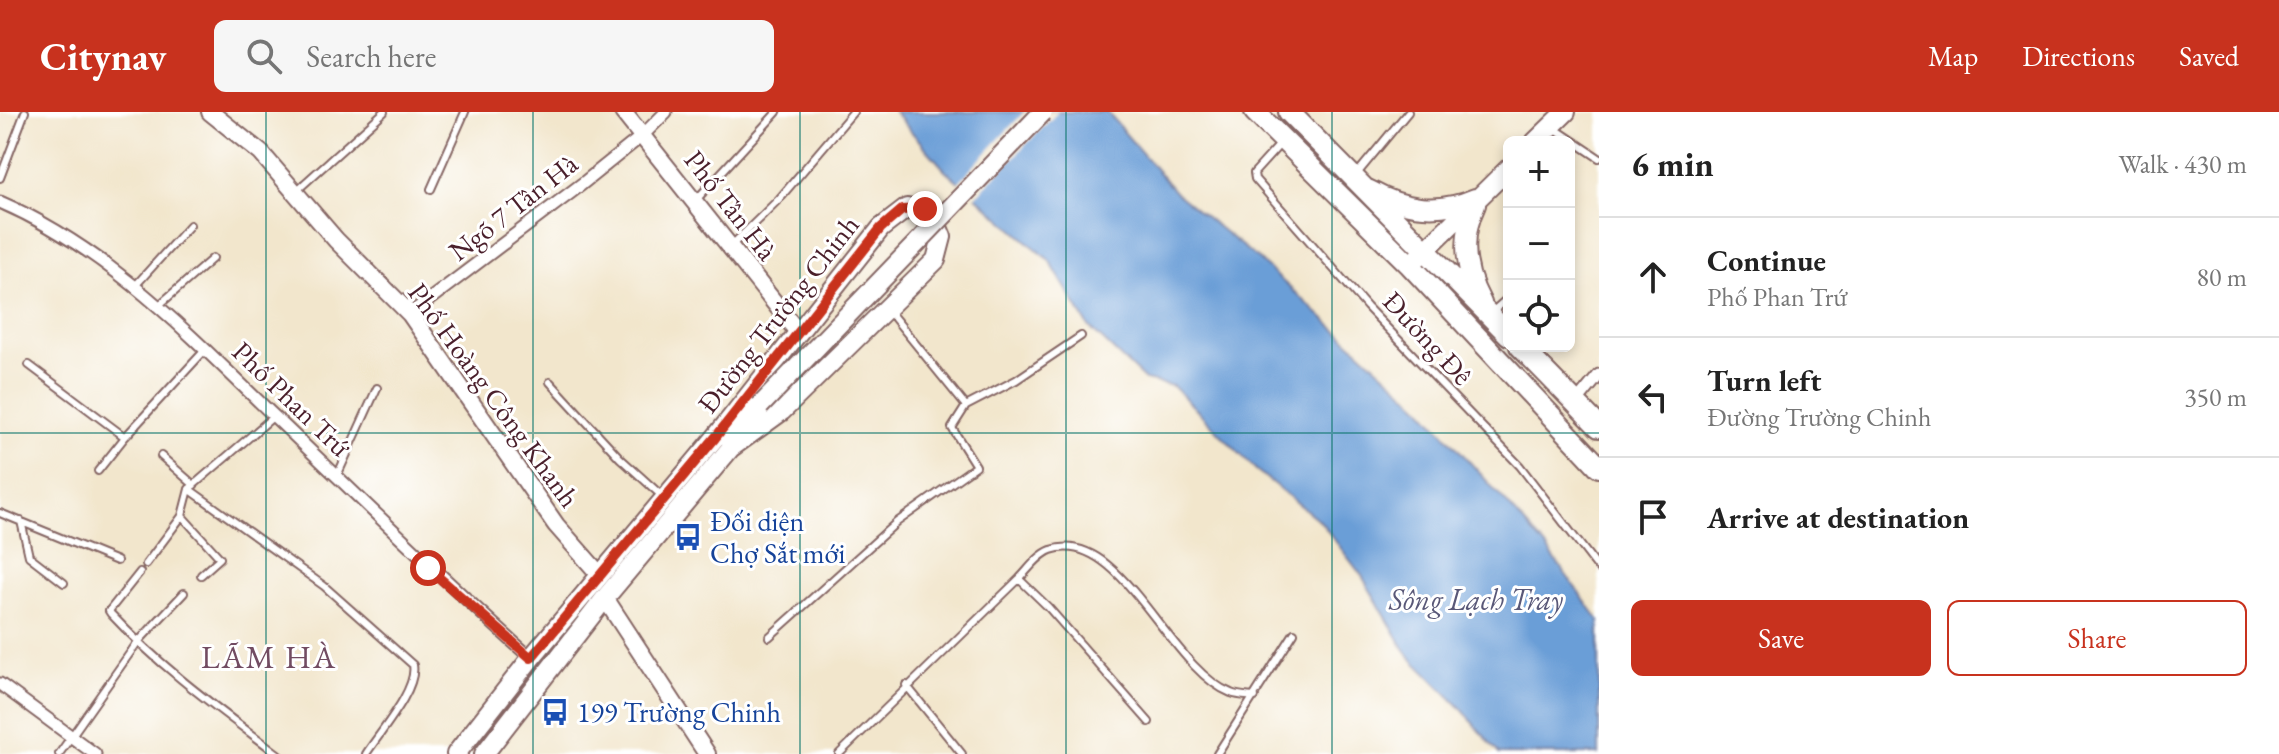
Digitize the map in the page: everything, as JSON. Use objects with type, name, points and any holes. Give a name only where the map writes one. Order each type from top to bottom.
[{"type":"highway","points":[[1255,112],[1418,258],[1503,329]]},
{"type":"highway","points":[[1289,112],[1357,182],[1418,258],[1599,467]]},
{"type":"highway","points":[[1526,352],[1599,427]]},
{"type":"main road","name":"Đường Trường Chinh","points":[[456,754],[664,497],[760,406],[1043,112]]},
{"type":"main road","points":[[1541,136],[1566,112]]},
{"type":"main road","points":[[1418,258],[1503,174]]},
{"type":"main road","points":[[1357,182],[1385,199],[1423,209],[1459,205],[1481,196]]},
{"type":"main road","points":[[1481,196],[1469,219],[1467,264],[1471,283],[1489,314]]},
{"type":"main road","name":"Đường Trường Chinh","points":[[484,754],[724,442],[797,331],[895,214],[907,208],[925,209],[939,224],[940,253],[782,411],[724,442]]},
{"type":"street","name":"Phố Hoàng Công Khanh","points":[[210,112],[261,153],[336,240],[410,314],[556,525],[600,575]]},
{"type":"street","name":"Phố Tân Hà","points":[[623,112],[696,200],[729,247],[797,331]]},
{"type":"street","name":"Ngõ 7 Tân Hà","points":[[410,314],[501,248],[643,135],[666,112]]},
{"type":"street","name":"Phố Phan Trứ","points":[[0,202],[70,239],[108,263],[135,286],[206,349],[428,568],[531,658]]},
{"type":"street","points":[[1576,403],[1599,375]]},
{"type":"street","points":[[605,598],[707,754]]},
{"type":"street","points":[[0,684],[95,754]]},
{"type":"lane","points":[[0,178],[25,112]]},
{"type":"lane","points":[[295,192],[384,112]]},
{"type":"lane","points":[[431,189],[465,112]]},
{"type":"lane","points":[[696,200],[777,112]]},
{"type":"lane","points":[[729,247],[779,199],[853,112]]},
{"type":"lane","points":[[1357,182],[1408,112]]},
{"type":"lane","points":[[1551,126],[1599,158]]},
{"type":"lane","name":"Đường Đê","points":[[1284,140],[1254,173],[1255,179],[1367,307],[1520,466],[1599,569]]},
{"type":"lane","points":[[135,286],[190,225]]},
{"type":"lane","points":[[158,306],[213,258]]},
{"type":"lane","points":[[1489,314],[1503,302]]},
{"type":"lane","points":[[885,307],[966,406]]},
{"type":"lane","points":[[769,637],[897,522],[976,466],[952,428],[966,406],[1016,380],[1081,336]]},
{"type":"lane","points":[[98,471],[206,349]]},
{"type":"lane","points":[[29,365],[125,437]]},
{"type":"lane","points":[[550,382],[613,451],[664,497]]},
{"type":"lane","points":[[337,476],[377,388]]},
{"type":"lane","points":[[146,564],[182,516],[192,487],[274,415]]},
{"type":"lane","points":[[161,456],[192,487],[324,586],[413,665],[415,675],[402,700],[366,754]]},
{"type":"lane","points":[[0,513],[117,561]]},
{"type":"lane","points":[[182,516],[220,558],[201,575]]},
{"type":"lane","points":[[21,521],[29,556],[64,583]]},
{"type":"lane","points":[[839,754],[906,685],[1043,555],[1061,548],[1090,554],[1110,564],[1183,656],[1221,688],[1234,695],[1255,697]]},
{"type":"lane","points":[[140,572],[109,611],[137,643],[278,754]]},
{"type":"lane","points":[[1019,579],[1048,607],[1149,722]]},
{"type":"lane","points":[[59,754],[137,643],[184,593]]},
{"type":"lane","points":[[1217,754],[1294,633]]},
{"type":"lane","points":[[906,685],[962,754]]},
{"type":"water","name":"Sông Lạch Tray","points":[[894,112],[1107,112],[1176,193],[1258,259],[1418,404],[1545,546],[1599,620],[1599,754],[1499,754],[1461,708],[1408,655],[1362,576],[1320,521],[1256,470],[1173,386],[1145,380],[1089,327],[1049,260],[945,170]]},
{"type":"pier","points":[[1024,112],[1058,112],[973,199],[956,185]]},
{"type":"place","name":"Đối diện Chợ Sắt mới","points":[[688,537]]},
{"type":"place","name":"199 Trường Chinh","points":[[555,712]]},
{"type":"district","name":"LÃM HÀ","points":[[269,657]]},
{"type":"route","points":[[428,568],[531,658],[715,438],[881,228],[902,210],[913,207],[925,209]]}]
